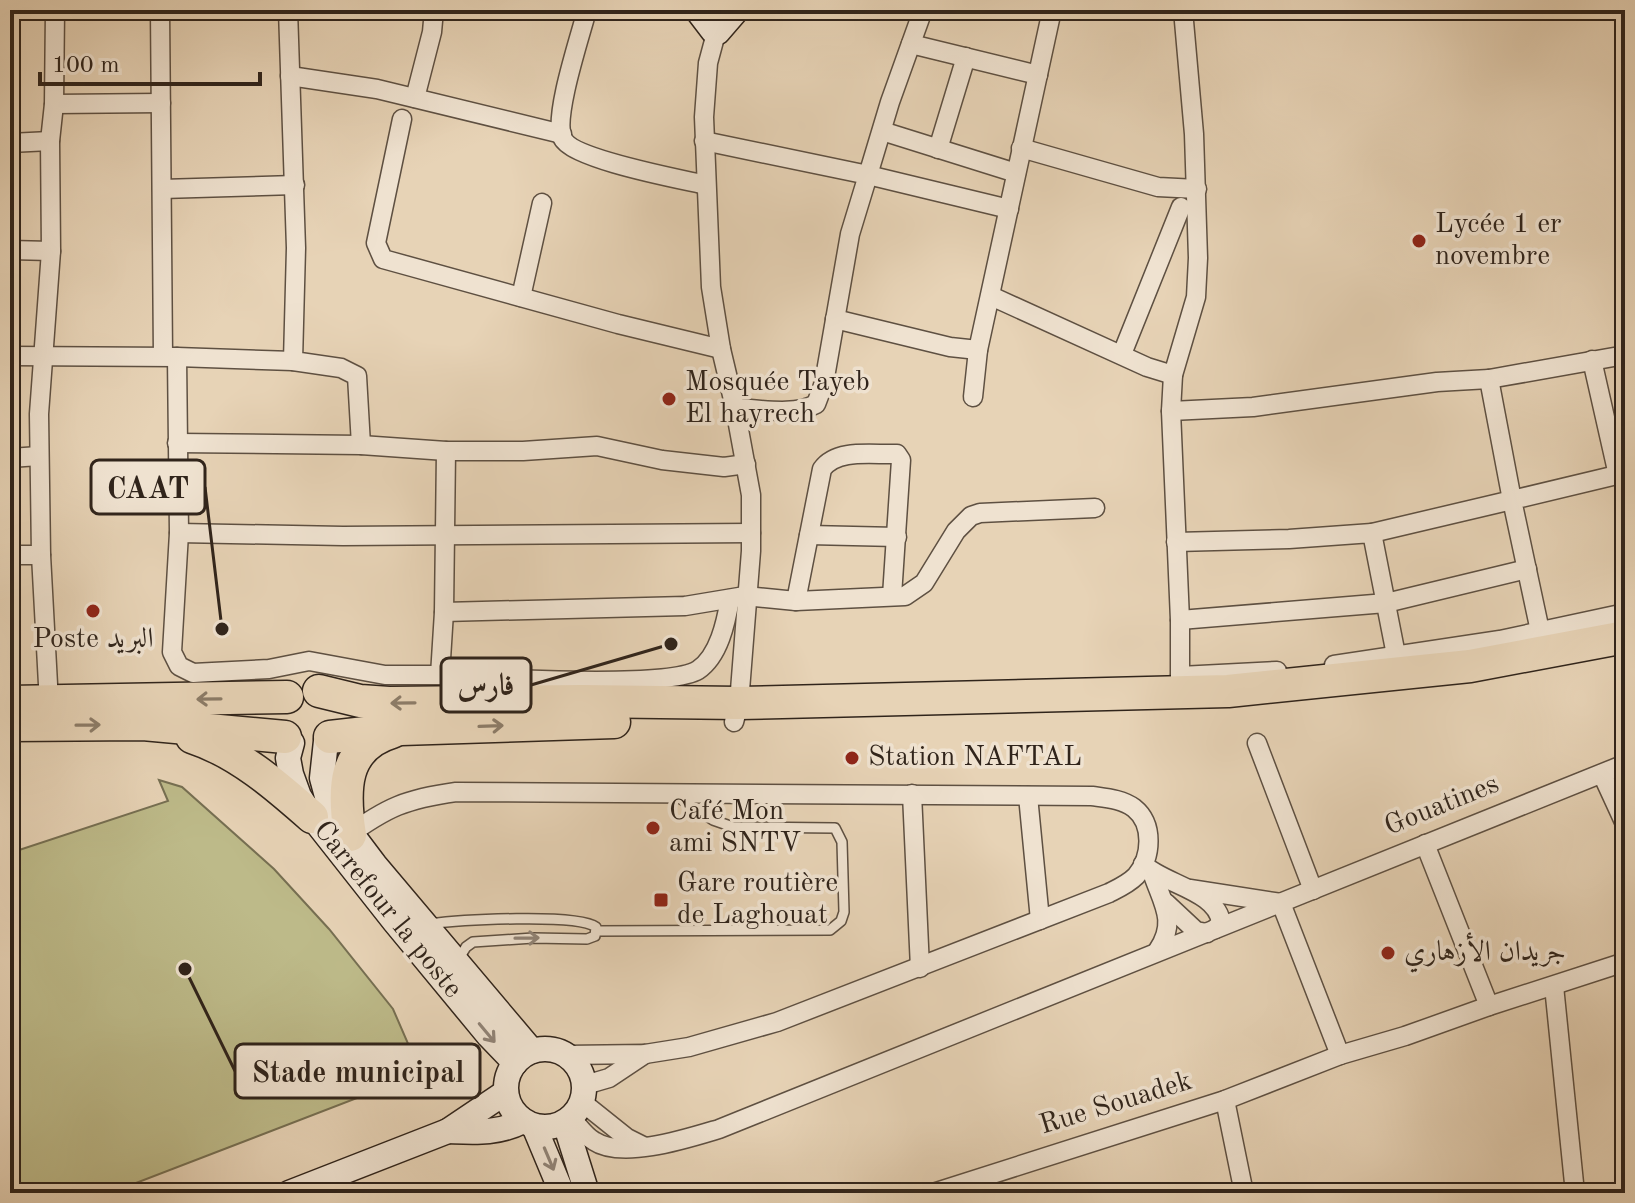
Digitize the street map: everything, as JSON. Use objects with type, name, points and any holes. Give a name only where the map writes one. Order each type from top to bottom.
[{"type":"highway","points":[[10,725],[143,724],[289,740],[309,747],[328,739],[401,729],[623,722],[737,712],[1180,685],[1228,691],[1439,670],[1625,637]]},
{"type":"highway","points":[[10,702],[299,693],[389,703],[582,701],[737,712],[940,714],[1223,711],[1347,701],[1625,655]]},
{"type":"highway","name":"Carrefour la poste","points":[[289,740],[278,721],[281,704],[299,693],[333,703],[337,720],[328,739]]},
{"type":"highway","points":[[143,724],[187,735],[218,748],[269,781],[312,817]]},
{"type":"highway","points":[[342,840],[346,794],[354,763],[371,739],[401,729]]},
{"type":"street","points":[[49,703],[41,555],[39,414],[51,251],[50,141],[54,104],[55,10]]},
{"type":"street","points":[[160,10],[160,277],[177,443],[179,533],[172,644],[175,659],[193,673],[269,669],[309,661],[385,675],[634,680],[687,675],[706,664],[738,597]]},
{"type":"street","points":[[288,10],[295,185],[293,361]]},
{"type":"street","points":[[415,98],[432,32],[434,10]]},
{"type":"street","points":[[587,10],[566,88],[560,126],[569,147],[593,158],[706,185]]},
{"type":"street","points":[[697,10],[716,24]]},
{"type":"street","points":[[737,10],[716,24],[704,96],[711,287],[751,495],[751,533],[738,597],[737,712]]},
{"type":"street","points":[[735,408],[777,410],[808,408],[816,404],[824,383],[850,234],[923,10]]},
{"type":"street","points":[[973,397],[978,350],[1052,10]]},
{"type":"street","points":[[1183,10],[1198,218],[1196,297],[1173,375],[1171,411],[1180,685],[1500,640],[1625,613]]},
{"type":"street","points":[[911,44],[1038,75]]},
{"type":"street","points":[[938,149],[966,57]]},
{"type":"street","points":[[290,76],[377,89],[562,134]]},
{"type":"street","points":[[54,104],[161,103]]},
{"type":"street","points":[[402,119],[376,243],[383,259],[721,349]]},
{"type":"street","points":[[882,131],[1016,173]]},
{"type":"street","points":[[10,143],[50,141]]},
{"type":"street","points":[[704,141],[868,175],[1009,209]]},
{"type":"street","points":[[1021,148],[1158,187],[1197,189]]},
{"type":"street","points":[[162,189],[295,185]]},
{"type":"street","points":[[1158,187],[1198,218]]},
{"type":"street","points":[[521,297],[542,203]]},
{"type":"street","points":[[1122,354],[1181,207]]},
{"type":"street","points":[[10,250],[51,251]]},
{"type":"street","points":[[991,296],[1173,375]]},
{"type":"street","points":[[835,319],[950,347],[978,350]]},
{"type":"street","points":[[1171,411],[1253,407],[1437,382],[1489,379],[1625,355]]},
{"type":"street","points":[[10,356],[170,356],[293,361],[341,368],[357,376],[361,445]]},
{"type":"street","points":[[1176,542],[1372,533],[1622,474],[1592,360]]},
{"type":"street","points":[[1489,379],[1540,631]]},
{"type":"street","points":[[177,443],[361,445],[446,451],[523,451],[597,446],[662,460],[724,467],[746,464]]},
{"type":"street","points":[[440,675],[446,451]]},
{"type":"street","points":[[796,601],[822,469],[828,461],[838,456],[897,454],[903,466],[892,596]]},
{"type":"street","points":[[10,458],[39,456]]},
{"type":"street","points":[[444,612],[685,606],[738,597],[796,601],[892,596],[914,592],[924,583],[956,531],[971,516],[980,513],[1095,508]]},
{"type":"street","points":[[179,533],[444,536],[751,533]]},
{"type":"street","points":[[1372,533],[1396,655]]},
{"type":"street","points":[[809,535],[897,537]]},
{"type":"street","points":[[10,555],[41,555]]},
{"type":"street","points":[[1180,620],[1386,603],[1527,569]]},
{"type":"street","points":[[269,669],[299,693]]},
{"type":"street","name":"Carrefour la poste","points":[[328,739],[322,778],[342,840],[489,1036],[523,1057]]},
{"type":"street","name":"Carrefour la poste","points":[[289,740],[291,774],[299,796],[312,817],[342,840],[458,960],[469,977],[502,1012],[523,1057]]},
{"type":"street","points":[[1257,743],[1313,890]]},
{"type":"street","name":"Gouatines","points":[[576,1107],[594,1142],[617,1148],[683,1140],[719,1129],[1625,764]]},
{"type":"street","points":[[1602,774],[1625,824]]},
{"type":"street","points":[[342,840],[370,819],[413,799],[456,792],[912,794],[1092,796],[1116,799],[1133,807],[1145,821],[1149,846],[1148,869],[1169,922],[1168,936],[1158,950]]},
{"type":"street","points":[[912,794],[920,968]]},
{"type":"street","points":[[1028,796],[1040,920]]},
{"type":"street","points":[[1425,844],[1489,1006]]},
{"type":"street","points":[[562,1193],[528,1124],[508,1103],[509,1071],[523,1057],[543,1049],[566,1055],[645,1054],[689,1047],[777,1022],[1040,920],[1126,884],[1148,869],[1190,889],[1215,907],[1221,923],[1211,931],[1196,931],[1161,898]]},
{"type":"street","points":[[1190,889],[1281,903],[1340,1055]]},
{"type":"street","points":[[1225,1100],[1340,1055],[1625,962]]},
{"type":"street","points":[[1554,986],[1575,1193]]},
{"type":"street","points":[[448,1131],[491,1132],[528,1124],[550,1128],[609,1078],[645,1054]]},
{"type":"street","points":[[566,1055],[582,1073],[576,1107],[587,1193]]},
{"type":"street","points":[[289,1193],[448,1131],[506,1092]]},
{"type":"street","name":"Rue Souadek","points":[[943,1191],[1225,1100],[1244,1193]]},
{"type":"lane","points":[[597,931],[830,930],[841,921],[844,912],[842,842],[835,828],[721,824],[672,792]]},
{"type":"lane","points":[[425,924],[556,920],[590,922],[597,931]]},
{"type":"lane","points":[[458,960],[473,942],[533,938],[587,939],[595,936],[597,931]]},
{"type":"shaded area","points":[[159,780],[182,787],[274,869],[329,929],[393,1009],[416,1062],[409,1078],[110,1193],[10,1193],[10,853],[168,801]]},
{"type":"place","name":"Lycée 1 er novembre","points":[[1419,241]]},
{"type":"place","name":"Mosquée Tayeb El hayrech","points":[[669,399]]},
{"type":"place","name":"Poste البريد","points":[[93,611]]},
{"type":"place","name":"CAAT","points":[[222,629]]},
{"type":"place","name":"فارس","points":[[671,644]]},
{"type":"place","name":"Station NAFTAL","points":[[852,758]]},
{"type":"place","name":"Café Mon ami SNTV","points":[[653,828]]},
{"type":"place","name":"Gare routière de Laghouat","points":[[661,900]]},
{"type":"place","name":"جريدان الأزهاري","points":[[1388,953]]},
{"type":"place","name":"Stade municipal","points":[[185,969]]}]
